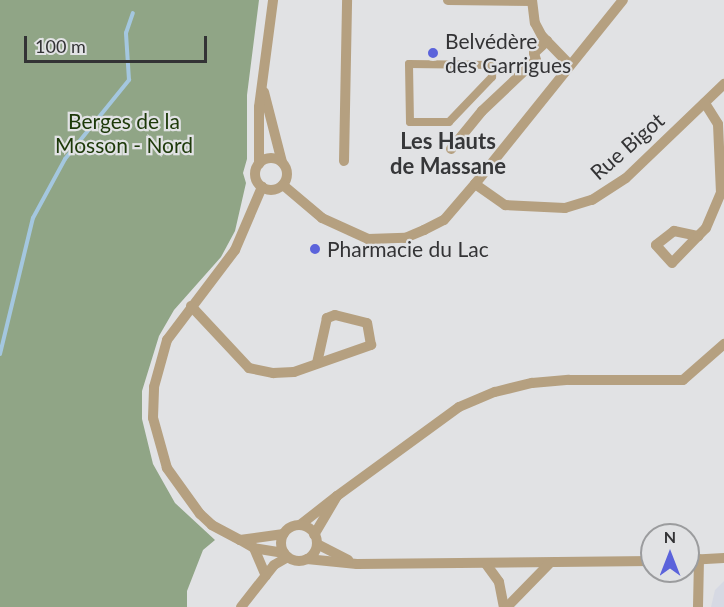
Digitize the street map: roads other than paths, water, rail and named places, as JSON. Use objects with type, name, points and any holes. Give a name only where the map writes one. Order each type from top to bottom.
[{"type":"street","points":[[263,86],[282,162],[287,173],[283,185],[275,190],[262,187],[255,174],[259,164],[263,86],[273,0]]},
{"type":"street","points":[[344,161],[347,0]]},
{"type":"street","points":[[448,0],[532,1],[535,23],[547,41],[569,64]]},
{"type":"street","points":[[283,185],[322,219],[368,239],[405,238],[424,231],[444,219],[475,184],[569,64],[623,0]]},
{"type":"street","points":[[451,149],[482,111],[536,60],[534,53],[547,41]]},
{"type":"street","points":[[409,64],[493,65],[492,77],[449,122],[410,122],[409,64]]},
{"type":"street","name":"Rue Bigot","points":[[475,184],[505,205],[564,208],[582,204],[626,178],[724,84]]},
{"type":"street","points":[[698,236],[706,228],[721,193],[718,124],[705,103]]},
{"type":"street","points":[[259,164],[267,159],[282,162]]},
{"type":"street","points":[[262,187],[235,250],[167,340],[159,363],[153,418],[157,444],[182,494],[212,525],[254,548],[308,559],[357,564],[640,561]]},
{"type":"street","points":[[191,306],[249,368],[294,372],[371,345],[367,323],[343,316],[327,318],[323,323],[317,363]]},
{"type":"street","points":[[240,540],[284,534],[300,525],[459,407],[486,396],[532,383],[569,380],[683,381],[724,344]]},
{"type":"street","points":[[308,559],[315,539],[338,496]]},
{"type":"street","points":[[300,525],[315,539],[357,564]]},
{"type":"street","points":[[241,607],[286,555],[284,534]]},
{"type":"street","points":[[254,548],[266,576]]},
{"type":"street","points":[[700,560],[724,558]]},
{"type":"street","points":[[486,564],[503,592],[506,607]]},
{"type":"street","points":[[506,607],[549,564]]},
{"type":"street","points":[[696,583],[698,607]]},
{"type":"waterway","points":[[0,354],[33,218],[65,159],[129,80],[126,33],[133,13]]},
{"type":"place","name":"Belvédère des Garrigues","points":[[433,53]]},
{"type":"place","name":"Pharmacie du Lac","points":[[315,249]]},
{"type":"district","name":"Les Hauts de Massane","points":[[448,152]]},
{"type":"park label","name":"Berges de la Mosson - Nord","points":[[124,133]]}]
